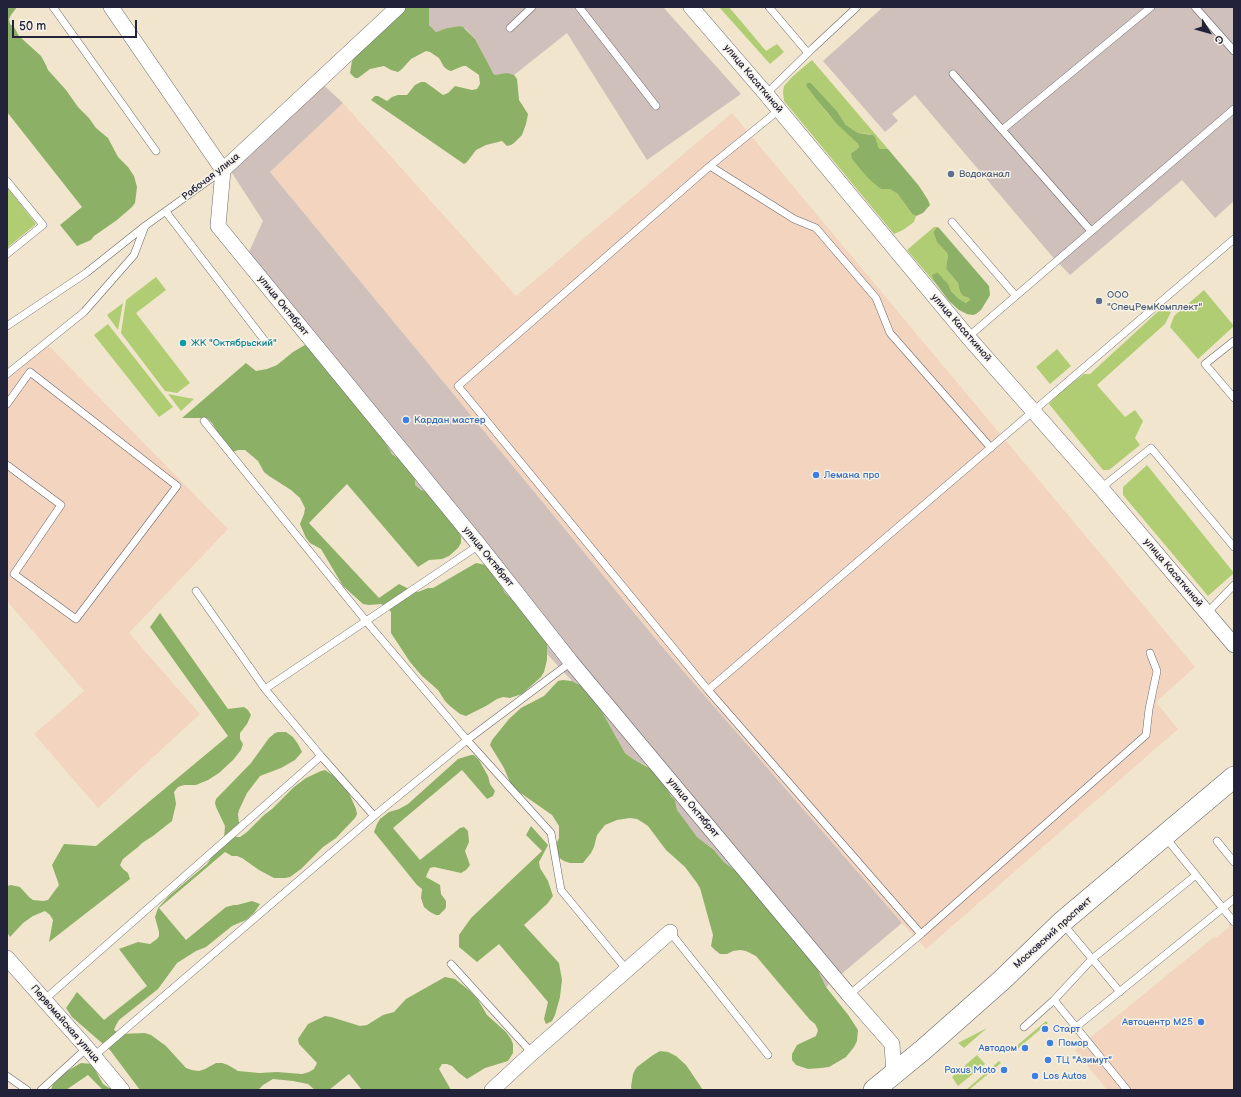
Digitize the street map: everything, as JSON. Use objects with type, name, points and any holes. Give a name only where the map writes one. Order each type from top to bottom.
[{"type":"main road","name":"Московский проспект","points":[[874,1090],[898,1082],[1062,922],[1234,777]]},
{"type":"street","points":[[111,7],[223,170]]},
{"type":"street","name":"Рабочая улица","points":[[223,170],[398,7]]},
{"type":"street","name":"улица Касаткиной","points":[[691,7],[766,94],[968,337],[1101,488],[1234,645]]},
{"type":"street","name":"улица Октябрят","points":[[223,170],[218,226],[479,545],[571,662],[849,995],[892,1044],[898,1082]]},
{"type":"street","points":[[492,1090],[670,932]]},
{"type":"street","name":"Первомайская улица","points":[[7,958],[122,1090]]},
{"type":"lane","points":[[53,7],[156,151]]},
{"type":"lane","points":[[579,7],[656,106]]},
{"type":"lane","points":[[769,7],[808,53]]},
{"type":"lane","points":[[766,94],[857,7]]},
{"type":"lane","points":[[1002,130],[1151,7]]},
{"type":"lane","points":[[1195,7],[1234,51]]},
{"type":"lane","points":[[510,28],[529,8]]},
{"type":"lane","points":[[953,74],[1091,230]]},
{"type":"lane","points":[[968,337],[1234,108]]},
{"type":"lane","points":[[779,110],[710,166],[458,386],[708,690],[921,934]]},
{"type":"lane","points":[[710,166],[794,219],[816,228],[876,298],[890,333],[991,448]]},
{"type":"lane","name":"Рабочая улица","points":[[7,326],[86,273],[145,226],[223,170]]},
{"type":"lane","points":[[7,181],[43,224],[7,254]]},
{"type":"lane","points":[[166,212],[265,341]]},
{"type":"lane","points":[[952,222],[1015,295]]},
{"type":"lane","points":[[7,374],[84,312],[134,255],[145,226]]},
{"type":"lane","points":[[708,690],[1234,239]]},
{"type":"lane","points":[[1234,341],[1205,364],[1234,398]]},
{"type":"lane","points":[[7,404],[30,372],[177,486],[76,618],[14,574],[61,506],[7,465]]},
{"type":"lane","points":[[204,421],[366,621],[467,740],[551,833],[561,890],[628,970]]},
{"type":"lane","points":[[1101,488],[1151,448],[1234,547]]},
{"type":"lane","points":[[265,689],[479,545]]},
{"type":"lane","points":[[1207,613],[1234,585]]},
{"type":"lane","points":[[196,591],[265,689],[374,816]]},
{"type":"lane","points":[[849,995],[921,934],[1146,735],[1149,709],[1157,671],[1150,653]]},
{"type":"lane","points":[[41,1090],[90,1052],[467,740],[571,662]]},
{"type":"lane","points":[[44,1000],[321,756]]},
{"type":"lane","points":[[1164,836],[1234,922]]},
{"type":"lane","points":[[1217,841],[1234,862]]},
{"type":"lane","points":[[1024,1027],[1054,1000],[1092,959],[1196,875]]},
{"type":"lane","points":[[1076,1027],[1234,899]]},
{"type":"lane","points":[[1062,922],[1120,992]]},
{"type":"lane","points":[[670,932],[768,1056]]},
{"type":"lane","points":[[451,964],[532,1053]]},
{"type":"lane","points":[[1054,1000],[1127,1090]]},
{"type":"lane","points":[[7,1076],[27,1090]]},
{"type":"shaded area","points":[[429,7],[663,7],[741,94],[647,160],[567,33],[514,75],[495,75],[475,39],[466,29],[460,26],[447,28],[436,32],[431,28],[428,22]]},
{"type":"shaded area","points":[[883,7],[1234,7],[1234,201],[1215,218],[1182,180],[1070,275],[1051,255],[915,95],[892,114],[898,121],[885,132],[823,61]]},
{"type":"shaded area","points":[[318,80],[343,103],[270,172],[659,643],[902,923],[826,987],[816,966],[741,875],[724,862],[714,850],[697,837],[683,820],[677,810],[675,800],[665,785],[647,766],[625,753],[596,701],[577,683],[572,681],[547,654],[547,648],[505,593],[500,583],[486,565],[461,537],[459,532],[426,491],[421,490],[415,485],[415,479],[401,458],[396,457],[389,450],[323,359],[305,345],[243,265],[263,221],[225,162]]},
{"type":"shaded area","points":[[343,103],[516,296],[732,113],[1195,667],[1156,702],[1178,729],[926,949],[659,643],[270,172]]},
{"type":"shaded area","points":[[47,344],[228,529],[129,633],[200,714],[98,808],[34,734],[84,691],[7,601],[7,380]]},
{"type":"shaded area","points":[[1234,918],[1234,1090],[1107,1090],[1075,1050],[1214,937],[1216,938],[1229,927],[1229,921]]},
{"type":"green space","points":[[7,7],[17,7],[9,19],[10,24],[14,27],[19,36],[41,56],[48,70],[66,90],[78,107],[96,128],[108,138],[118,157],[128,167],[134,176],[137,187],[135,203],[132,207],[117,220],[94,236],[91,240],[77,246],[60,225],[82,207],[7,112]]},
{"type":"green space","points":[[406,7],[429,7],[429,25],[436,32],[447,28],[463,27],[475,39],[495,75],[507,73],[514,75],[517,79],[519,100],[528,114],[522,135],[514,143],[507,146],[502,141],[486,145],[476,150],[464,164],[371,100],[375,96],[387,101],[398,95],[407,95],[415,85],[421,82],[425,82],[443,95],[448,93],[455,86],[472,90],[477,89],[480,84],[479,75],[466,66],[451,71],[448,70],[444,67],[439,58],[426,51],[411,59],[398,72],[384,66],[370,69],[358,78],[355,78],[350,73],[352,61],[360,51]]},
{"type":"green space","points":[[719,7],[729,7],[766,51],[777,44],[784,52],[770,64]]},
{"type":"green space","points":[[812,60],[888,149],[880,149],[877,147],[877,142],[870,134],[858,133],[846,125],[837,111],[812,84],[806,86],[828,114],[858,144],[859,147],[851,153],[878,187],[881,189],[890,189],[896,192],[901,196],[912,214],[916,216],[914,222],[903,230],[894,234],[784,101],[784,86],[793,76]]},
{"type":"green space","points":[[807,83],[812,84],[837,111],[846,125],[858,133],[873,135],[880,149],[888,149],[919,186],[928,200],[930,205],[923,213],[916,216],[912,214],[898,194],[890,189],[881,189],[868,178],[852,159],[851,153],[859,147],[858,144],[836,123],[806,86]]},
{"type":"green space","points":[[7,187],[36,224],[7,248]]},
{"type":"green space","points":[[934,227],[937,227],[934,231],[935,237],[948,256],[946,269],[958,283],[960,292],[963,296],[969,298],[970,300],[966,303],[959,299],[951,291],[943,278],[934,281],[935,283],[907,250]]},
{"type":"green space","points":[[937,227],[989,286],[990,295],[981,310],[976,314],[967,314],[959,310],[949,301],[934,281],[932,275],[937,273],[948,284],[951,291],[959,299],[966,303],[970,300],[969,298],[963,296],[960,292],[958,283],[946,269],[948,256],[937,242],[934,231]]},
{"type":"green space","points":[[156,277],[166,290],[136,313],[190,383],[177,393],[165,391],[121,333],[126,300]]},
{"type":"green space","points":[[1204,290],[1234,326],[1198,359],[1170,327],[1174,316]]},
{"type":"green space","points":[[123,303],[118,330],[107,315]]},
{"type":"green space","points":[[1165,305],[1171,312],[1165,324],[1097,385],[1125,417],[1135,410],[1143,421],[1135,438],[1140,445],[1109,470],[1103,470],[1049,404],[1062,390],[1084,374],[1090,374]]},
{"type":"green space","points":[[108,324],[173,407],[159,417],[94,335]]},
{"type":"green space","points":[[305,345],[323,359],[378,431],[392,454],[401,458],[415,473],[415,485],[421,490],[426,491],[459,532],[461,543],[449,556],[442,559],[429,560],[418,567],[347,484],[309,523],[379,598],[399,584],[418,592],[428,588],[433,588],[476,563],[486,565],[500,583],[505,593],[518,605],[547,642],[547,660],[544,672],[541,677],[522,694],[510,698],[503,697],[497,699],[466,716],[460,714],[450,706],[438,690],[422,676],[410,662],[391,633],[391,612],[387,607],[381,604],[363,604],[343,586],[321,549],[310,543],[306,538],[300,524],[305,508],[300,498],[291,490],[264,472],[258,461],[245,450],[233,452],[207,418],[182,418],[246,363],[256,371],[267,369],[277,365],[293,352]]},
{"type":"green space","points":[[1057,349],[1071,366],[1050,384],[1036,367]]},
{"type":"green space","points":[[168,394],[194,399],[181,411]]},
{"type":"green space","points":[[1147,465],[1234,573],[1208,596],[1123,495],[1123,487]]},
{"type":"green space","points":[[160,613],[228,709],[244,707],[251,715],[247,724],[240,733],[240,739],[243,744],[241,750],[219,773],[208,780],[196,785],[184,785],[178,787],[174,792],[176,804],[172,821],[123,859],[120,865],[128,873],[130,879],[49,942],[53,920],[45,911],[33,916],[23,923],[10,937],[7,932],[7,886],[11,885],[20,887],[33,900],[48,900],[59,885],[52,865],[64,844],[96,846],[228,736],[150,627]]},
{"type":"green space","points":[[558,681],[572,681],[582,686],[596,701],[625,753],[651,769],[665,785],[675,800],[677,810],[697,837],[714,850],[724,862],[741,875],[816,966],[826,987],[858,1030],[857,1041],[846,1057],[829,1067],[808,1069],[796,1065],[792,1060],[792,1054],[797,1045],[816,1036],[818,1030],[815,1024],[756,956],[740,950],[727,954],[720,954],[711,946],[713,935],[700,888],[685,867],[666,850],[648,826],[637,819],[630,818],[617,820],[605,825],[597,835],[591,853],[583,863],[570,863],[558,857],[555,847],[559,838],[559,826],[552,815],[512,787],[504,768],[490,745],[492,740],[509,719],[521,708],[544,696]]},
{"type":"green space","points":[[278,732],[286,732],[293,737],[302,752],[295,760],[281,768],[260,776],[247,793],[239,810],[239,823],[235,833],[236,837],[240,837],[247,832],[294,787],[306,778],[325,770],[335,777],[349,793],[356,809],[357,814],[355,818],[336,838],[323,847],[301,869],[290,877],[274,878],[242,858],[232,856],[225,852],[159,908],[186,940],[226,907],[252,901],[260,904],[254,913],[246,920],[232,926],[206,947],[196,951],[177,963],[158,989],[119,1020],[114,1030],[120,1034],[145,1033],[151,1035],[166,1046],[186,1068],[192,1070],[199,1071],[216,1063],[222,1063],[238,1071],[302,1074],[314,1069],[317,1063],[299,1044],[298,1039],[308,1024],[325,1016],[360,1026],[367,1025],[383,1015],[394,1012],[406,999],[445,977],[455,979],[470,991],[478,1000],[487,1015],[506,1032],[513,1044],[513,1053],[508,1061],[485,1068],[467,1079],[452,1066],[442,1064],[439,1069],[451,1090],[362,1090],[349,1074],[329,1090],[315,1090],[308,1084],[273,1079],[258,1090],[140,1090],[110,1050],[72,1017],[66,1008],[77,992],[104,1020],[147,986],[119,949],[138,942],[150,944],[157,939],[159,932],[155,917],[158,908],[169,896],[207,864],[224,839],[225,826],[216,807],[216,799],[251,763],[269,738]]},
{"type":"green space","points":[[474,755],[479,760],[488,776],[490,784],[495,791],[493,796],[487,799],[462,770],[393,828],[420,860],[460,828],[464,827],[468,831],[469,842],[465,851],[470,865],[466,870],[461,873],[434,867],[430,868],[427,874],[426,877],[440,885],[441,894],[446,901],[445,909],[439,915],[436,915],[424,907],[421,898],[422,889],[417,885],[374,832],[380,819],[389,812],[408,804],[458,759]]},
{"type":"green space","points":[[531,826],[548,845],[539,862],[540,868],[548,881],[553,896],[547,904],[524,925],[559,963],[562,980],[560,997],[555,1015],[552,1021],[546,1024],[544,1019],[548,1002],[499,944],[477,962],[459,947],[459,935],[471,918],[542,851],[526,835]]},
{"type":"green space","points":[[1046,1021],[1048,1023],[1016,1050],[1014,1048]]},
{"type":"green space","points":[[987,1028],[964,1048],[958,1043]]},
{"type":"green space","points":[[660,1051],[668,1052],[676,1056],[686,1065],[703,1090],[632,1090],[633,1074],[637,1067]]},
{"type":"green space","points":[[977,1055],[985,1064],[958,1086],[952,1077]]},
{"type":"green space","points":[[999,1061],[1001,1063],[969,1090],[966,1090]]},
{"type":"green space","points":[[81,1063],[92,1064],[103,1084],[109,1088],[120,1090],[103,1090],[88,1075],[66,1090],[51,1090],[53,1084],[64,1073]]},
{"type":"place","name":"Водоканал","points":[[951,174]]},
{"type":"place","name":"ООО \"СпецРемКомплект\"","points":[[1099,301]]},
{"type":"place","name":"ЖК \"Октябрьский\"","points":[[183,343]]},
{"type":"place","name":"Кардан мастер","points":[[406,420]]},
{"type":"place","name":"Лемана про","points":[[816,475]]},
{"type":"place","name":"Автоцентр М25","points":[[1201,1022]]},
{"type":"place","name":"Старт","points":[[1045,1029]]},
{"type":"place","name":"Помор","points":[[1050,1043]]},
{"type":"place","name":"Автодом","points":[[1025,1048]]},
{"type":"place","name":"ТЦ \"Азимут\"","points":[[1048,1060]]},
{"type":"place","name":"Paxus Moto","points":[[1004,1070]]},
{"type":"place","name":"Los Autos","points":[[1035,1076]]}]
